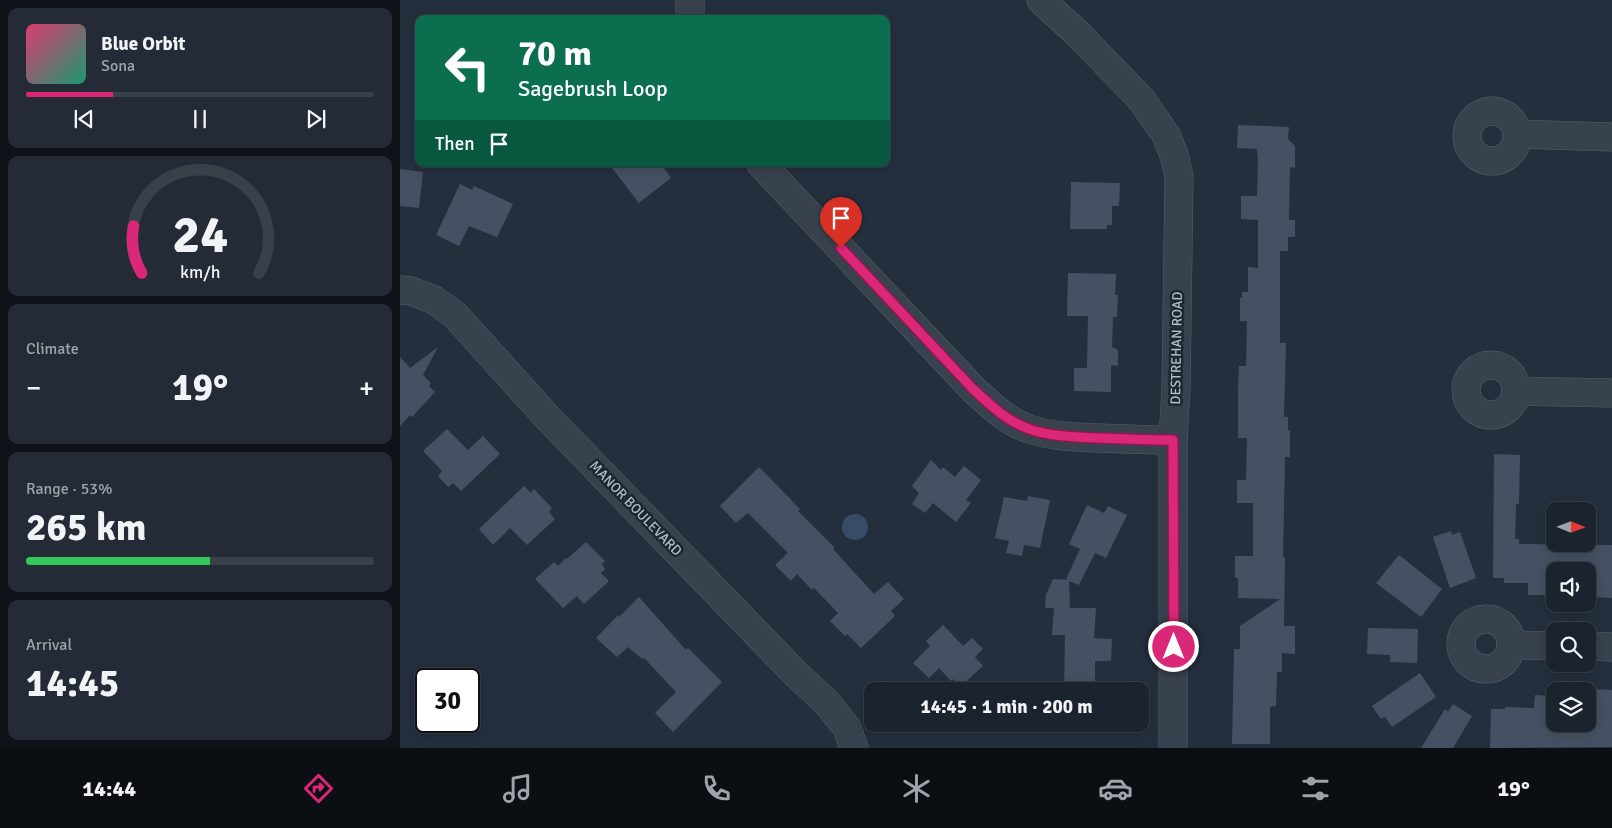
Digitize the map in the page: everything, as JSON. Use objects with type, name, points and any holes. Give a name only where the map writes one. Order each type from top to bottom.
[{"type":"street","points":[[690,0],[690,15]]},
{"type":"street","name":"DESTREHAN ROAD","points":[[1041,0],[1077,33],[1141,99],[1166,135],[1174,155],[1178,176],[1176,390],[1173,440],[1173,748]]},
{"type":"street","points":[[1517,134],[1612,137]]},
{"type":"street","points":[[764,167],[973,389],[990,405],[1010,419],[1031,430],[1056,435],[1173,440]]},
{"type":"street","name":"MANOR BOULEVARD","points":[[400,290],[411,291],[434,300],[455,315],[547,417],[827,703],[847,728],[854,748]]},
{"type":"street","points":[[1516,391],[1612,392]]},
{"type":"street","points":[[1511,645],[1546,646]]},
{"type":"street","points":[[1596,646],[1612,647]]},
{"type":"water","points":[[855,514],[864,518],[868,527],[864,536],[855,540],[846,536],[842,527],[846,518]]},
{"type":"building","points":[[1238,125],[1289,127],[1288,139],[1295,146],[1295,168],[1290,167],[1289,220],[1295,220],[1295,237],[1288,237],[1288,251],[1280,251],[1280,343],[1286,343],[1284,417],[1288,417],[1288,430],[1290,430],[1290,457],[1285,457],[1284,626],[1295,626],[1295,654],[1282,653],[1282,672],[1277,672],[1276,706],[1270,707],[1270,744],[1232,744],[1234,649],[1240,649],[1240,626],[1280,599],[1238,598],[1238,578],[1235,578],[1235,556],[1253,556],[1253,503],[1237,503],[1237,480],[1246,480],[1247,438],[1238,438],[1238,388],[1239,366],[1246,366],[1247,321],[1240,321],[1240,298],[1242,298],[1242,292],[1248,292],[1248,267],[1258,268],[1258,220],[1241,219],[1241,196],[1257,196],[1257,149],[1237,148]]},
{"type":"building","points":[[611,167],[663,167],[671,178],[639,203]]},
{"type":"building","points":[[400,169],[423,172],[419,208],[400,206]]},
{"type":"building","points":[[1071,182],[1120,183],[1119,206],[1112,206],[1112,225],[1107,225],[1107,229],[1070,229]]},
{"type":"building","points":[[460,184],[472,190],[474,186],[513,204],[497,237],[469,226],[459,246],[436,235]]},
{"type":"building","points":[[1068,273],[1116,274],[1115,295],[1118,295],[1117,317],[1113,317],[1112,347],[1118,350],[1118,366],[1111,365],[1111,392],[1074,391],[1074,368],[1087,368],[1088,316],[1067,316]]},
{"type":"building","points":[[438,347],[423,375],[431,383],[429,386],[435,392],[412,417],[410,415],[400,426],[400,357],[410,368]]},
{"type":"building","points":[[447,429],[468,450],[483,436],[500,454],[461,491],[453,483],[448,487],[438,476],[442,471],[423,451]]},
{"type":"building","points":[[1494,454],[1520,455],[1519,504],[1516,504],[1515,539],[1519,539],[1519,544],[1546,544],[1546,552],[1596,552],[1596,545],[1612,545],[1612,598],[1596,597],[1596,562],[1546,562],[1546,595],[1528,595],[1528,583],[1504,583],[1504,578],[1493,578]]},
{"type":"building","points":[[931,460],[941,470],[943,467],[955,477],[964,466],[981,480],[966,500],[971,503],[956,522],[933,503],[925,513],[912,504],[919,493],[912,486]]},
{"type":"building","points":[[759,467],[800,509],[798,511],[834,547],[834,550],[874,594],[888,582],[904,599],[891,611],[895,616],[861,648],[830,621],[838,613],[814,588],[812,590],[797,574],[791,581],[775,565],[788,553],[748,513],[736,523],[720,506]]},
{"type":"building","points":[[524,486],[531,493],[534,489],[552,508],[549,512],[555,519],[527,545],[510,528],[493,545],[479,529]]},
{"type":"building","points":[[1028,496],[1050,500],[1040,548],[1024,545],[1022,556],[1006,553],[1009,541],[995,538],[1004,497],[1027,501]]},
{"type":"building","points":[[1087,505],[1104,513],[1108,506],[1127,515],[1106,558],[1095,553],[1079,585],[1069,581],[1070,608],[1096,608],[1094,638],[1112,639],[1111,661],[1095,661],[1095,682],[1064,682],[1065,635],[1052,635],[1054,608],[1045,608],[1046,595],[1053,579],[1069,580],[1066,579],[1080,549],[1069,544]]},
{"type":"building","points":[[1451,531],[1452,535],[1460,532],[1476,578],[1450,588],[1433,537]]},
{"type":"building","points":[[586,542],[605,561],[602,564],[605,569],[601,573],[609,581],[584,604],[577,596],[563,608],[535,579],[554,562],[558,566]]},
{"type":"building","points":[[1399,555],[1442,589],[1421,617],[1376,583]]},
{"type":"building","points":[[639,597],[686,650],[688,648],[722,682],[673,732],[655,713],[676,692],[644,658],[642,659],[628,647],[617,657],[596,638]]},
{"type":"building","points":[[943,625],[963,646],[972,638],[983,649],[975,657],[983,666],[965,682],[956,682],[953,679],[951,681],[939,668],[929,678],[913,663],[930,646],[926,641]]},
{"type":"building","points":[[1368,628],[1418,629],[1417,663],[1390,662],[1390,655],[1367,654]]},
{"type":"building","points":[[1420,673],[1436,697],[1392,727],[1385,717],[1381,719],[1372,706]]},
{"type":"building","points":[[1596,689],[1612,690],[1612,747],[1490,748],[1491,709],[1505,709],[1505,707],[1534,708],[1535,695],[1546,696],[1546,732],[1596,732]]},
{"type":"building","points":[[1453,704],[1472,716],[1453,748],[1421,748],[1445,709],[1448,712]]},
{"type":"route","points":[[841,248],[973,389],[990,405],[1010,419],[1031,430],[1056,435],[1173,440],[1174,647]]}]
